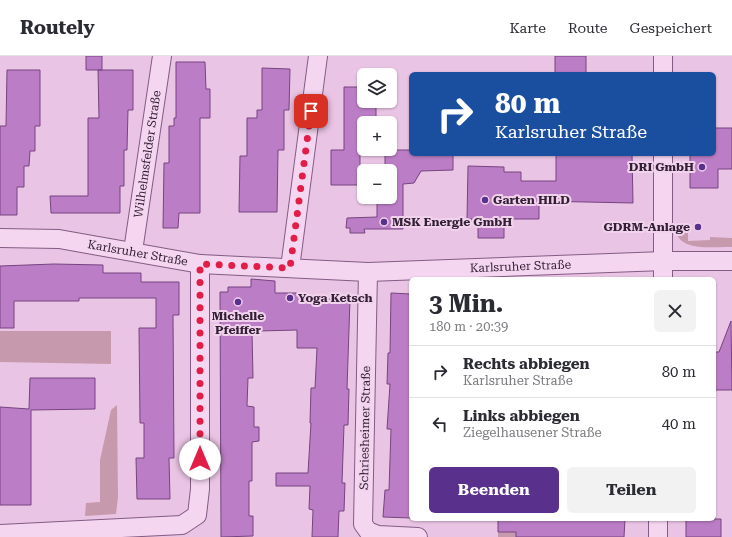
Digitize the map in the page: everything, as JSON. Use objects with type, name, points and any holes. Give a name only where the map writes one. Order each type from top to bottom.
[{"type":"street","name":"Wilhelmsfelder Straße","points":[[133,251],[162,56]]},
{"type":"street","points":[[290,268],[318,56]]},
{"type":"street","points":[[663,56],[663,72]]},
{"type":"street","points":[[663,156],[663,277]]},
{"type":"street","name":"Karlsruher Straße","points":[[0,238],[59,239],[200,264],[368,272],[664,261],[732,261]]},
{"type":"street","points":[[0,534],[182,526],[197,515],[200,489],[200,264]]},
{"type":"street","name":"Schriesheimer Straße","points":[[368,272],[363,524],[368,531],[378,535],[418,537]]},
{"type":"street","points":[[658,521],[658,537]]},
{"type":"shaded area","points":[[676,230],[688,231],[688,241],[710,240],[710,237],[732,238],[732,247],[699,247],[691,245],[684,242],[679,237]]},
{"type":"shaded area","points":[[0,331],[111,331],[111,364],[0,362]]},
{"type":"shaded area","points":[[117,405],[118,497],[116,514],[85,516],[86,503],[100,502],[100,460],[111,410]]},
{"type":"shaded area","points":[[498,532],[516,532],[516,537],[498,537]]},
{"type":"building","points":[[86,56],[102,56],[102,70],[86,70]]},
{"type":"building","points":[[555,56],[586,56],[586,72],[555,72]]},
{"type":"building","points":[[176,62],[205,62],[206,89],[210,89],[210,118],[200,118],[200,213],[179,213],[178,228],[163,228],[164,163],[169,163],[169,126],[174,126],[174,118],[176,118]]},
{"type":"building","points":[[262,68],[290,69],[289,110],[284,110],[284,150],[278,150],[277,212],[239,212],[240,156],[247,156],[247,118],[257,118],[257,110],[262,110]]},
{"type":"building","points":[[7,70],[40,70],[40,126],[35,126],[35,151],[30,151],[29,166],[24,166],[24,187],[17,187],[17,215],[0,215],[0,126],[6,126]]},
{"type":"building","points":[[98,70],[133,70],[133,110],[128,110],[127,150],[124,150],[124,186],[120,186],[120,213],[51,213],[50,196],[88,196],[88,118],[99,118]]},
{"type":"building","points":[[344,87],[357,87],[357,108],[376,108],[376,116],[357,116],[357,156],[360,156],[360,164],[357,164],[357,185],[331,185],[331,150],[344,150]]},
{"type":"building","points":[[716,128],[732,128],[732,169],[718,169],[718,188],[690,188],[690,156],[716,156]]},
{"type":"building","points":[[397,150],[409,150],[409,156],[453,156],[453,170],[421,171],[414,183],[403,184],[403,229],[364,229],[365,233],[350,233],[350,228],[346,228],[347,218],[377,217],[377,204],[397,204],[397,164],[385,164],[385,156],[397,156]]},
{"type":"building","points":[[556,156],[632,156],[633,203],[539,201],[539,219],[504,219],[504,238],[478,238],[478,222],[472,222],[472,219],[467,219],[468,166],[504,167],[504,172],[521,172],[521,181],[556,181]]},
{"type":"building","points":[[54,264],[103,265],[103,273],[141,273],[141,282],[179,282],[179,315],[173,315],[174,458],[169,458],[170,499],[137,499],[136,458],[144,458],[144,423],[140,423],[139,328],[156,328],[156,298],[79,298],[79,301],[14,301],[14,328],[0,328],[0,266]]},
{"type":"building","points":[[251,279],[275,281],[275,293],[302,293],[302,299],[350,299],[347,389],[349,389],[348,425],[344,425],[342,483],[345,483],[344,511],[339,511],[338,537],[312,537],[313,510],[309,509],[310,486],[276,486],[276,473],[308,473],[311,423],[311,388],[315,388],[317,348],[297,348],[297,330],[252,332],[253,378],[248,378],[247,406],[254,407],[254,427],[259,427],[259,441],[252,442],[252,481],[249,481],[249,516],[253,516],[253,536],[221,537],[220,292],[228,292],[228,287],[251,287]]},
{"type":"building","points":[[391,293],[409,294],[409,518],[383,517],[385,490],[389,490],[391,429],[387,429],[390,384],[387,384],[388,353],[390,353]]},
{"type":"building","points":[[731,321],[732,390],[716,390],[716,352],[719,352]]},
{"type":"building","points":[[30,378],[95,378],[95,409],[31,410],[31,505],[0,505],[0,407],[29,409]]},
{"type":"building","points":[[716,519],[721,519],[721,537],[686,537],[686,521],[716,521]]},
{"type":"building","points":[[498,521],[625,521],[624,537],[516,537],[516,532],[498,532]]},
{"type":"place","name":"DRI GmbH","points":[[702,167]]},
{"type":"place","name":"Garten HILD","points":[[485,200]]},
{"type":"place","name":"MSK Energie GmbH","points":[[384,222]]},
{"type":"place","name":"GDRM-Anlage","points":[[698,227]]},
{"type":"place","name":"Yoga Ketsch","points":[[290,298]]},
{"type":"place","name":"Michelle Pfeiffer","points":[[238,302]]},
{"type":"route","points":[[200,459],[200,264],[290,268],[311,111]]}]
